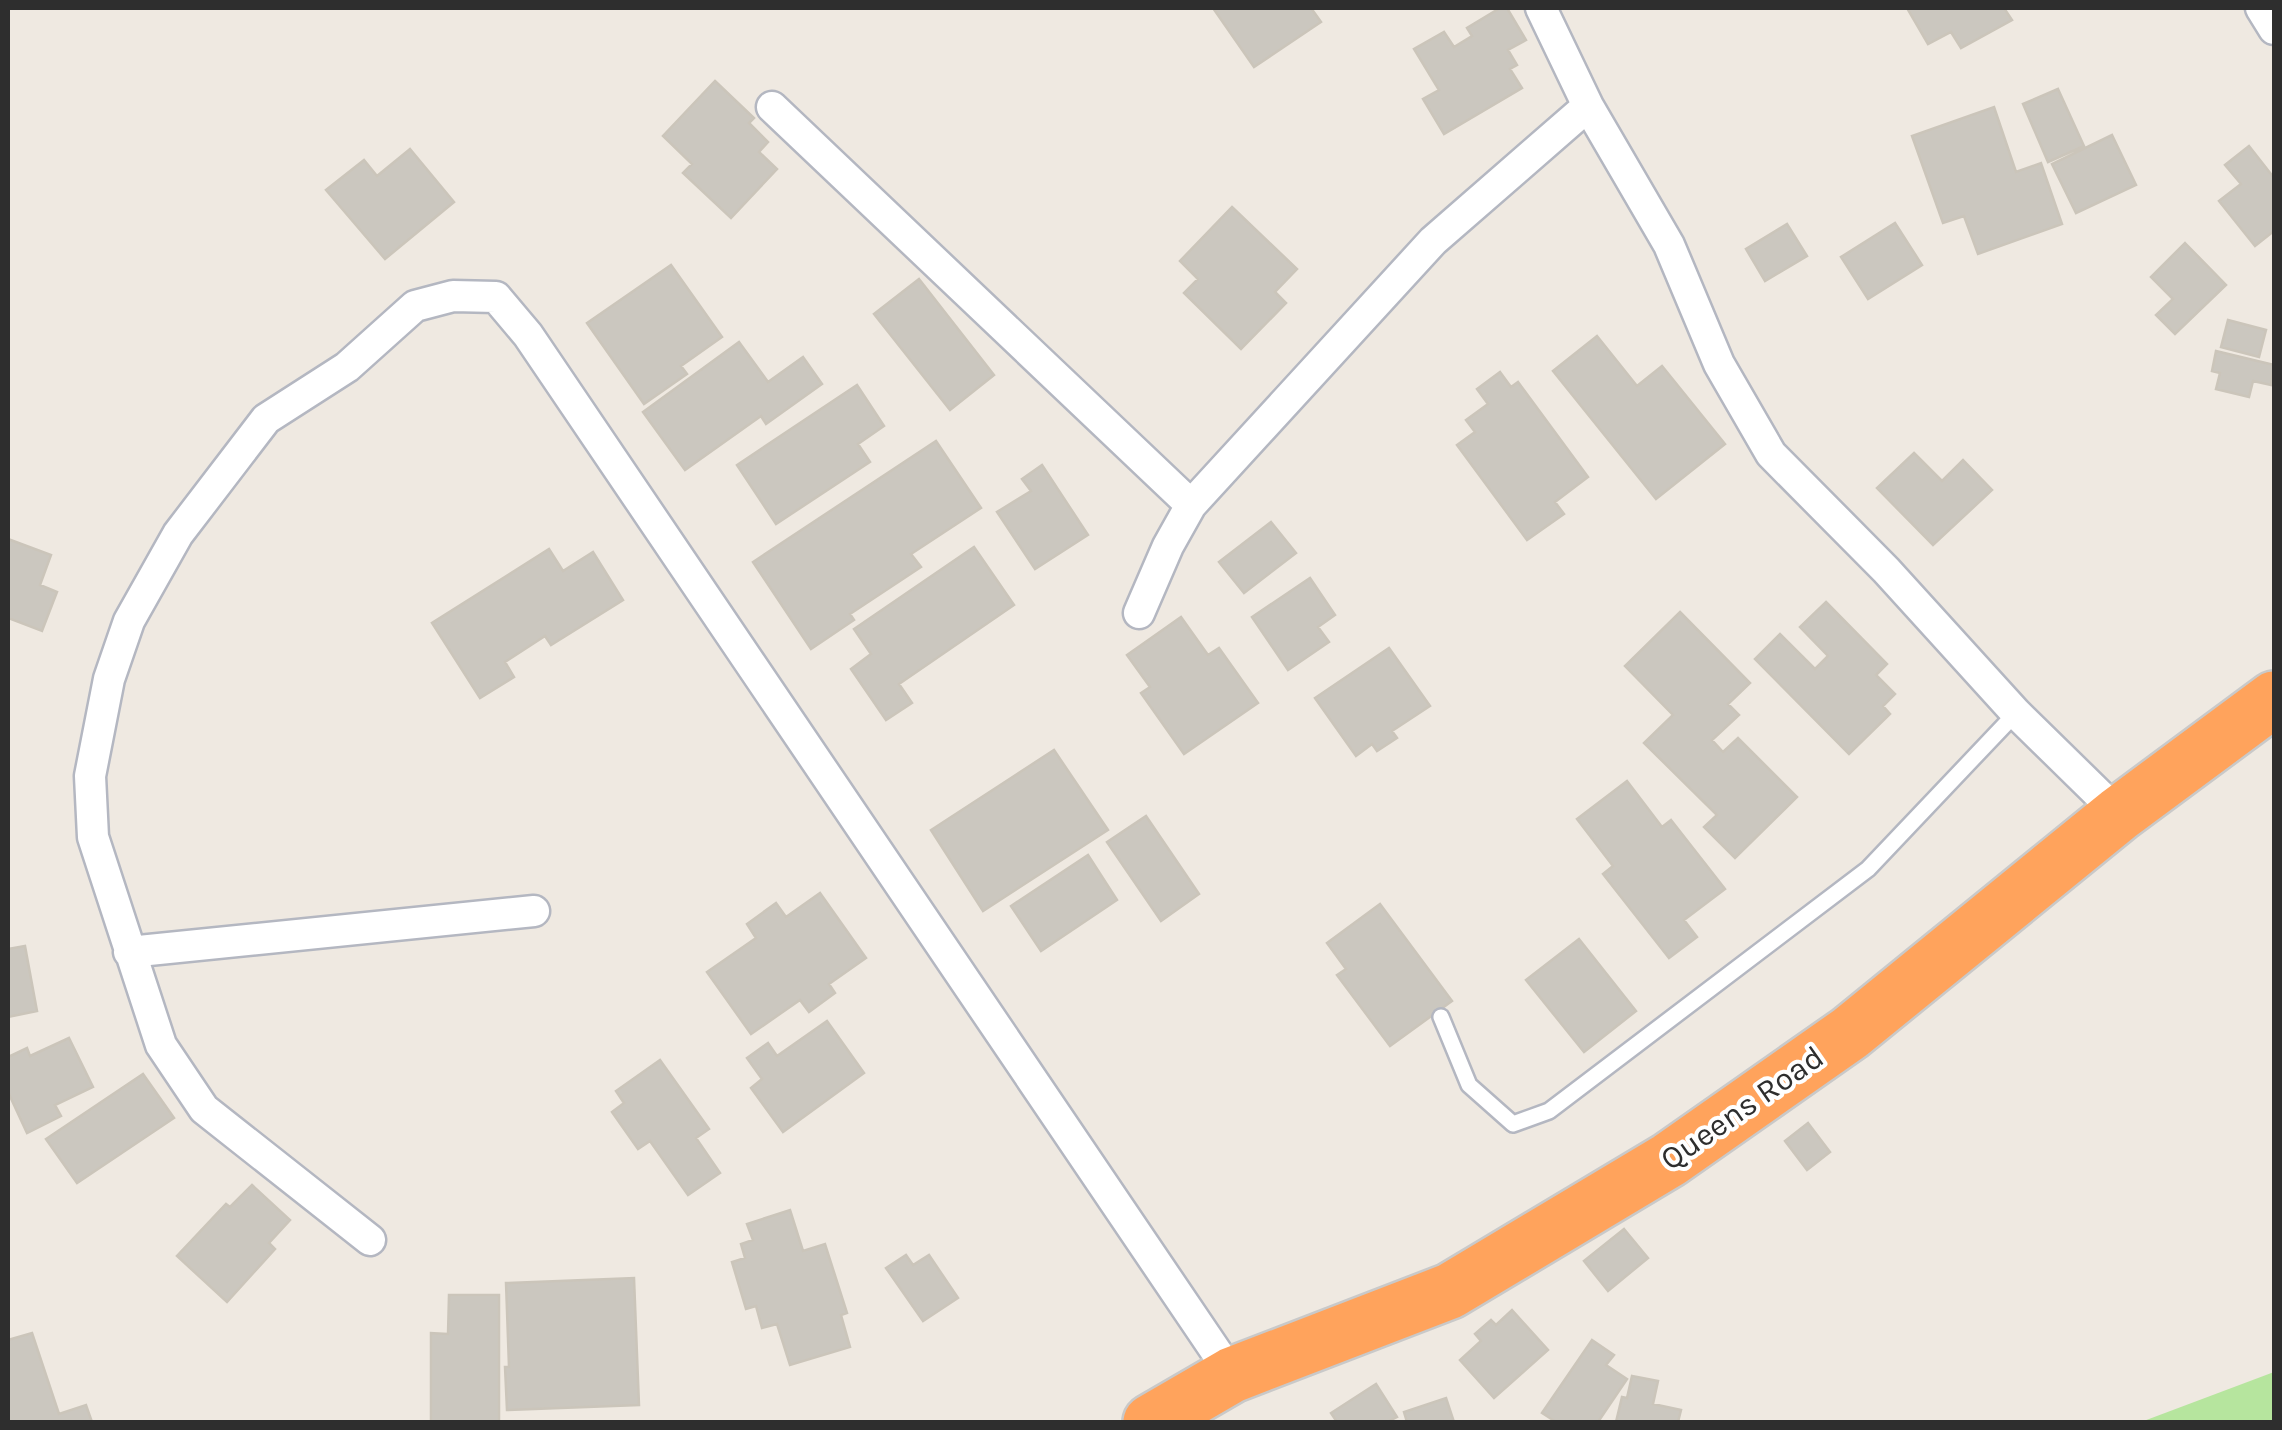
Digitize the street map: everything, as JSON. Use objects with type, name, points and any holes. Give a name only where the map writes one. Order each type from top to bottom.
[{"type":"highway","name":"Queens Road","points":[[1150,1422],[1232,1374],[1450,1291],[1669,1160],[1850,1033],[2119,814],[2274,698]]},
{"type":"street","points":[[1541,8],[1588,106],[1669,244],[1719,364],[1771,454],[1886,570],[2016,712],[2119,814]]},
{"type":"street","points":[[2261,8],[2274,29]]},
{"type":"street","points":[[1139,613],[1191,504],[1432,240],[1588,106]]},
{"type":"street","points":[[772,107],[1191,504]]},
{"type":"street","points":[[370,1240],[204,1109],[161,1045],[92,837],[90,776],[109,679],[129,621],[178,534],[266,419],[347,366],[415,306],[453,296],[496,297],[528,335],[1232,1374]]},
{"type":"street","points":[[129,952],[534,911]]},
{"type":"lane","points":[[1441,1017],[1469,1085],[1513,1124],[1549,1111],[1868,870],[2016,712]]},
{"type":"green space","points":[[2274,1372],[2274,1422],[2141,1422]]},
{"type":"building","points":[[1213,8],[1311,8],[1321,22],[1254,67]]},
{"type":"building","points":[[1500,8],[1507,8],[1526,40],[1508,50],[1517,65],[1510,69],[1522,88],[1444,134],[1423,99],[1439,90],[1414,49],[1444,32],[1454,47],[1472,36],[1467,28]]},
{"type":"building","points":[[1907,8],[2004,8],[2012,20],[1961,48],[1951,32],[1928,44]]},
{"type":"building","points":[[715,81],[754,118],[749,123],[768,142],[759,152],[777,169],[731,218],[683,173],[692,164],[663,136]]},
{"type":"building","points":[[2058,89],[2084,146],[2048,162],[2023,104]]},
{"type":"building","points":[[1994,107],[2016,172],[2041,163],[2062,224],[1978,254],[1964,216],[1943,223],[1912,136]]},
{"type":"building","points":[[2112,135],[2136,185],[2076,213],[2052,164]]},
{"type":"building","points":[[2249,146],[2274,178],[2274,231],[2255,246],[2219,201],[2241,184],[2225,165]]},
{"type":"building","points":[[410,149],[454,202],[385,259],[326,190],[364,160],[377,176]]},
{"type":"building","points":[[1232,207],[1297,269],[1275,292],[1286,303],[1241,349],[1184,293],[1198,279],[1180,261]]},
{"type":"building","points":[[1895,223],[1922,265],[1868,299],[1841,257]]},
{"type":"building","points":[[1787,224],[1807,256],[1765,281],[1746,249]]},
{"type":"building","points":[[2185,243],[2226,285],[2175,334],[2156,315],[2173,299],[2151,277]]},
{"type":"building","points":[[671,265],[722,337],[681,366],[687,374],[644,404],[587,323]]},
{"type":"building","points":[[919,279],[994,375],[950,410],[874,314]]},
{"type":"building","points":[[2228,320],[2266,330],[2259,357],[2221,347]]},
{"type":"building","points":[[1597,336],[1637,386],[1662,366],[1725,444],[1656,499],[1553,371]]},
{"type":"building","points":[[739,342],[768,382],[803,357],[822,384],[766,424],[761,416],[685,470],[643,412]]},
{"type":"building","points":[[2216,351],[2274,365],[2271,385],[2253,381],[2249,397],[2216,389],[2220,373],[2212,371]]},
{"type":"building","points":[[1500,372],[1511,387],[1518,382],[1588,477],[1555,502],[1564,514],[1527,540],[1457,445],[1475,432],[1466,420],[1488,404],[1477,389]]},
{"type":"building","points":[[857,385],[884,426],[858,444],[870,462],[776,524],[737,465]]},
{"type":"building","points":[[936,441],[981,508],[911,554],[921,567],[850,614],[854,620],[811,649],[753,562]]},
{"type":"building","points":[[1914,453],[1942,481],[1963,460],[1992,490],[1933,545],[1877,488]]},
{"type":"building","points":[[1042,465],[1088,535],[1035,569],[997,512],[1031,491],[1022,479]]},
{"type":"building","points":[[1271,522],[1296,553],[1244,593],[1219,562]]},
{"type":"building","points":[[8,539],[51,555],[40,585],[57,592],[42,631],[8,618]]},
{"type":"building","points":[[974,547],[1014,605],[899,684],[912,703],[886,720],[851,669],[871,654],[854,629]]},
{"type":"building","points":[[549,549],[563,571],[593,552],[623,600],[551,645],[545,636],[505,662],[514,677],[480,698],[432,623]]},
{"type":"building","points":[[1310,578],[1335,615],[1318,627],[1329,642],[1288,670],[1252,617]]},
{"type":"building","points":[[1826,602],[1887,664],[1876,675],[1895,694],[1883,706],[1890,714],[1849,754],[1755,659],[1780,634],[1815,669],[1828,656],[1800,627]]},
{"type":"building","points":[[1680,612],[1750,683],[1728,704],[1739,715],[1712,740],[1723,752],[1738,738],[1797,797],[1735,858],[1704,827],[1717,815],[1644,743],[1673,715],[1625,666]]},
{"type":"building","points":[[1181,617],[1208,655],[1219,648],[1258,703],[1184,754],[1141,693],[1150,687],[1127,655]]},
{"type":"building","points":[[1389,648],[1430,706],[1392,731],[1397,738],[1377,751],[1372,744],[1356,756],[1315,698]]},
{"type":"building","points":[[1054,750],[1108,830],[983,911],[931,830]]},
{"type":"building","points":[[1627,781],[1662,827],[1671,820],[1725,889],[1684,920],[1697,937],[1669,958],[1603,874],[1613,866],[1577,819]]},
{"type":"building","points":[[1146,816],[1199,894],[1161,921],[1107,842]]},
{"type":"building","points":[[1088,855],[1117,900],[1041,951],[1011,906]]},
{"type":"building","points":[[820,893],[866,958],[829,984],[835,993],[809,1012],[800,1000],[751,1034],[707,972],[756,938],[747,924],[776,903],[786,917]]},
{"type":"building","points":[[1380,904],[1452,1001],[1390,1046],[1337,975],[1346,969],[1327,943]]},
{"type":"building","points":[[1579,939],[1636,1011],[1584,1052],[1526,980]]},
{"type":"building","points":[[25,946],[37,1011],[8,1017],[8,949]]},
{"type":"building","points":[[827,1021],[864,1073],[783,1132],[751,1088],[762,1079],[747,1058],[768,1043],[777,1056]]},
{"type":"building","points":[[69,1038],[93,1087],[55,1105],[61,1116],[27,1133],[8,1092],[8,1057],[27,1048],[30,1056]]},
{"type":"building","points":[[660,1060],[709,1129],[696,1138],[720,1173],[688,1195],[650,1141],[638,1149],[612,1112],[624,1103],[616,1091]]},
{"type":"building","points":[[143,1074],[174,1118],[77,1183],[46,1139]]},
{"type":"building","points":[[1808,1123],[1830,1152],[1807,1170],[1785,1141]]},
{"type":"building","points":[[252,1185],[290,1220],[269,1243],[275,1249],[227,1302],[177,1256],[226,1204],[230,1207]]},
{"type":"building","points":[[790,1210],[803,1251],[825,1244],[847,1313],[841,1315],[850,1347],[790,1365],[777,1324],[762,1328],[756,1306],[746,1309],[732,1262],[745,1258],[741,1244],[753,1240],[747,1224]]},
{"type":"building","points":[[1624,1229],[1648,1258],[1608,1291],[1584,1261]]},
{"type":"building","points":[[906,1255],[913,1265],[929,1255],[958,1298],[923,1321],[886,1268]]},
{"type":"building","points":[[634,1278],[639,1405],[507,1410],[506,1283]]},
{"type":"building","points":[[449,1295],[499,1295],[499,1422],[431,1422],[431,1333],[448,1334]]},
{"type":"building","points":[[1512,1310],[1548,1350],[1494,1398],[1460,1360],[1481,1341],[1475,1334],[1491,1320],[1496,1325]]},
{"type":"building","points":[[32,1333],[59,1414],[86,1405],[92,1422],[8,1422],[8,1340]]},
{"type":"building","points":[[1592,1340],[1614,1355],[1606,1365],[1627,1379],[1598,1422],[1556,1422],[1542,1413]]},
{"type":"building","points":[[1632,1376],[1658,1381],[1653,1404],[1681,1410],[1678,1422],[1616,1422]]},
{"type":"building","points":[[1376,1384],[1397,1417],[1387,1422],[1337,1422],[1331,1413]]},
{"type":"building","points":[[1446,1398],[1454,1422],[1407,1422],[1404,1412]]}]
